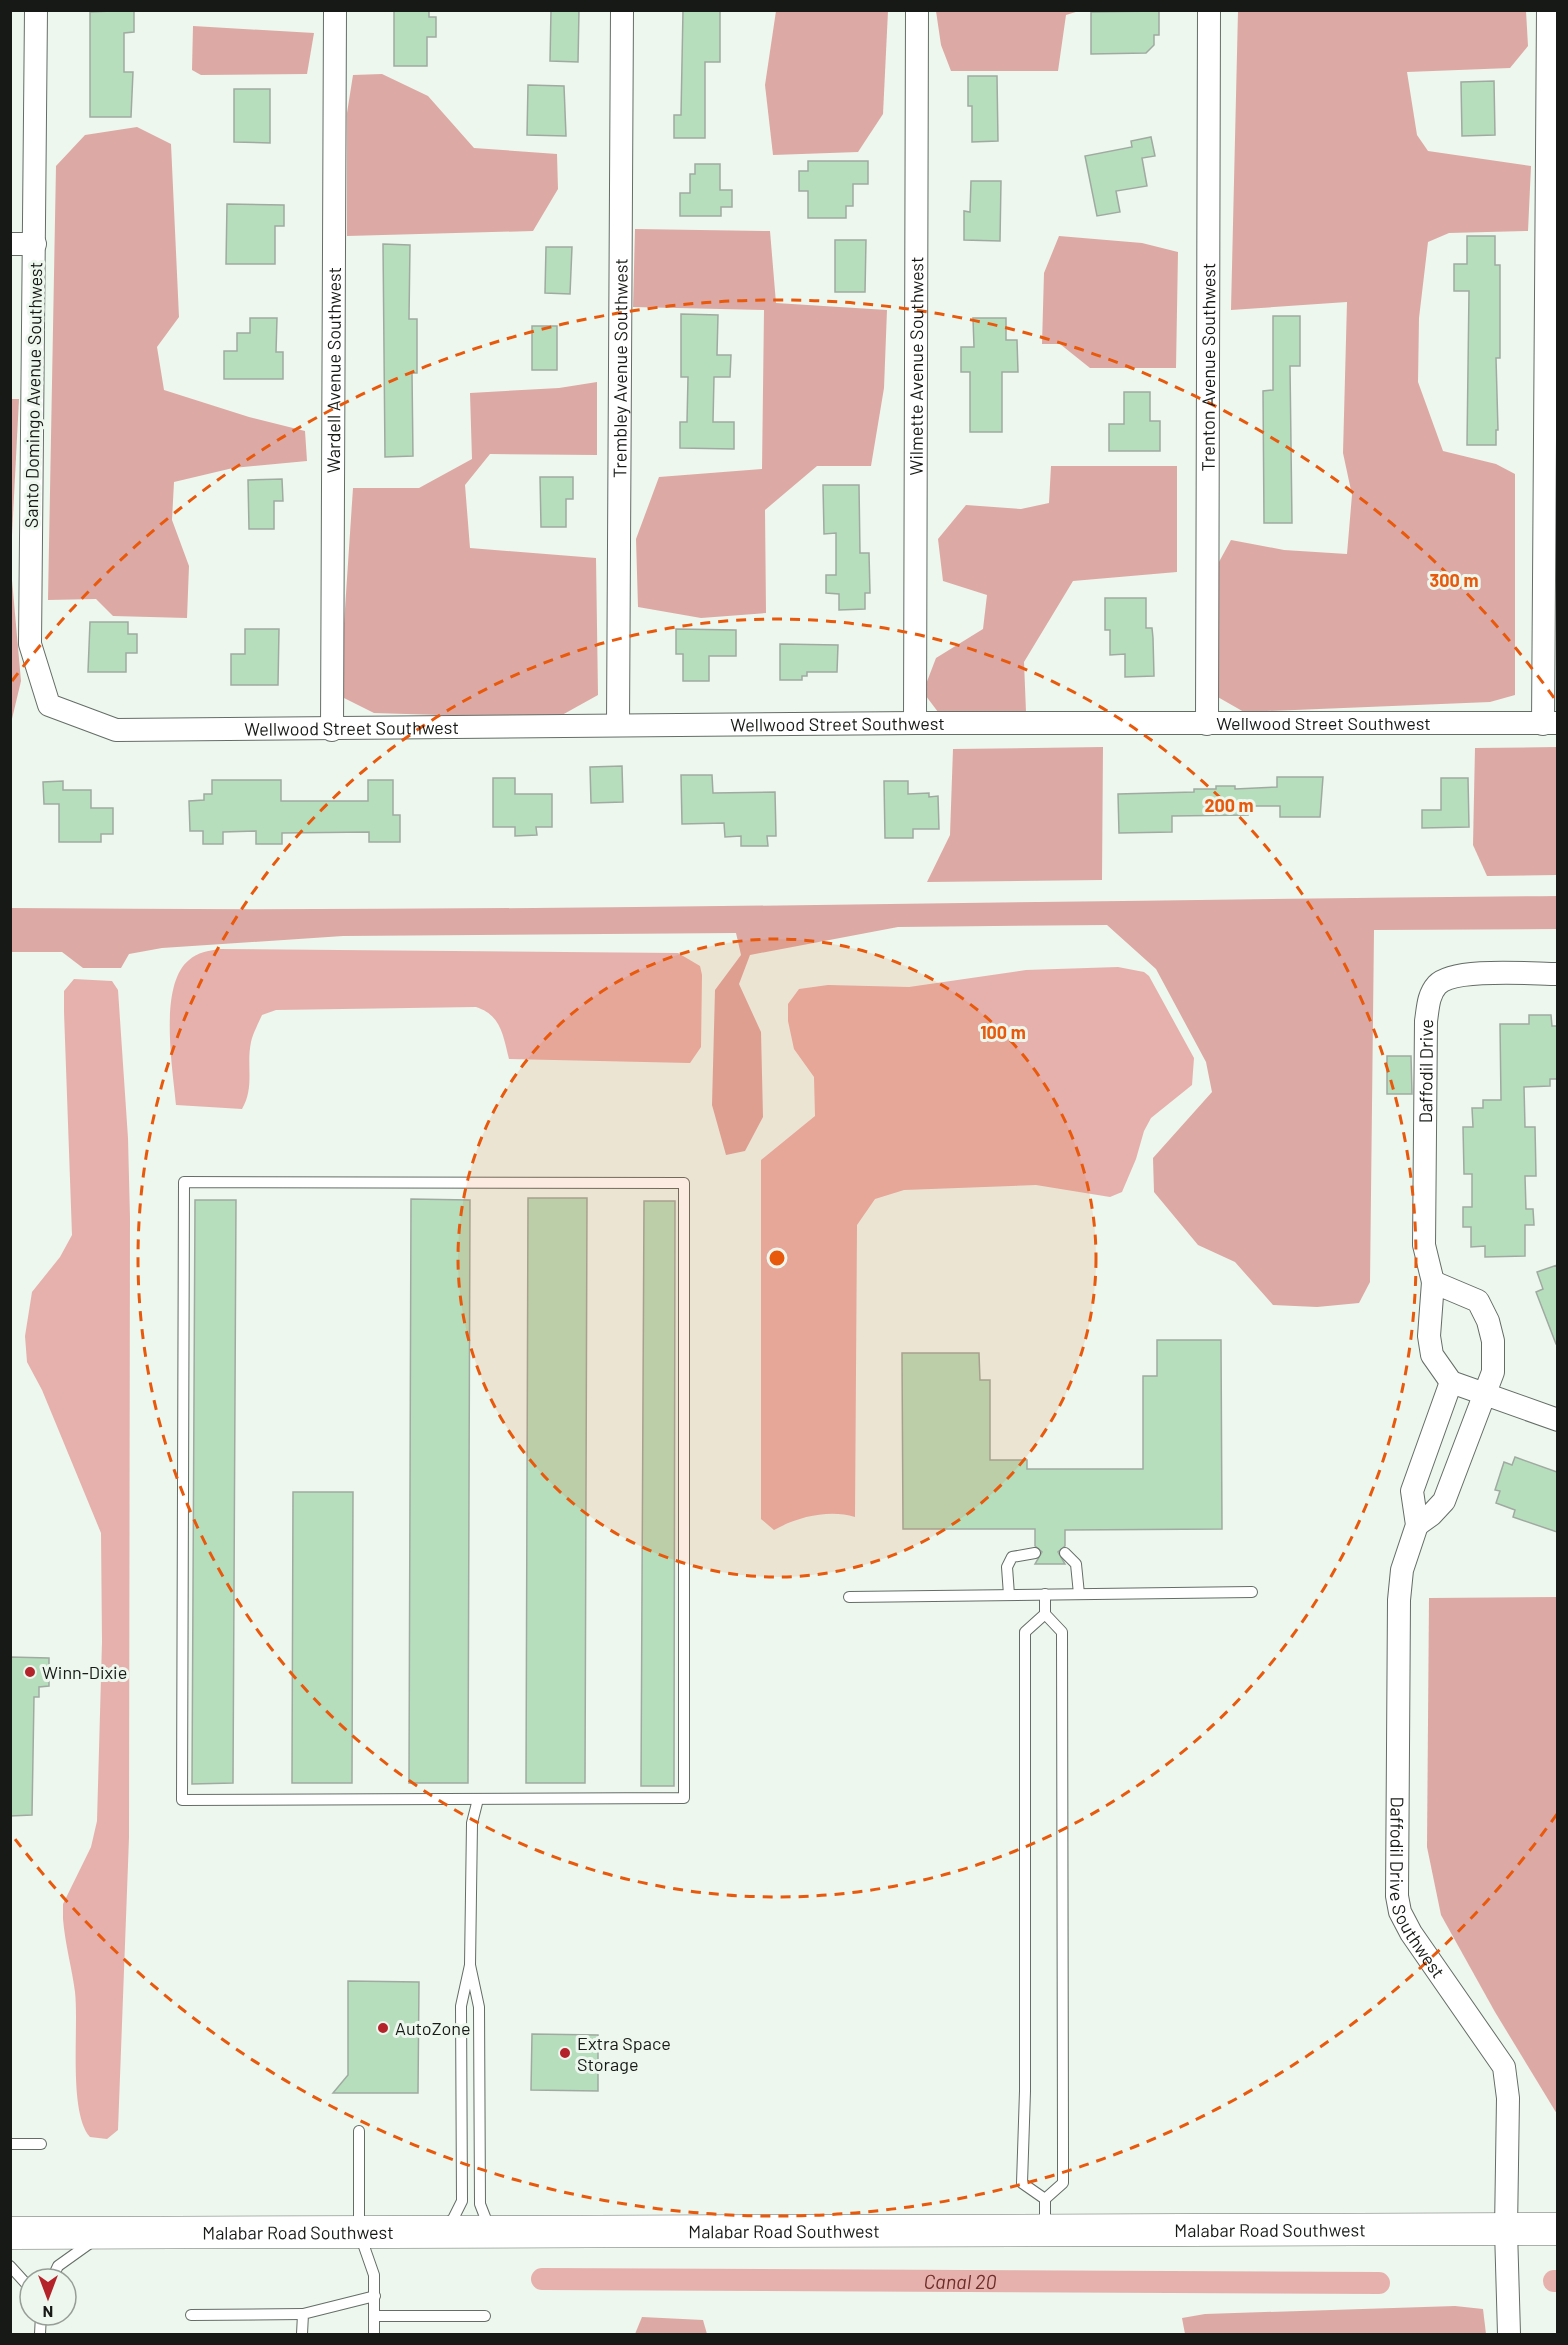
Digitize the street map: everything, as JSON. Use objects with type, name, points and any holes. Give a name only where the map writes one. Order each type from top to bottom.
[{"type":"main road","name":"Malabar Road Southwest","points":[[10,2233],[1557,2229]]},
{"type":"street","name":"Santo Domingo Avenue Southwest","points":[[36,10],[30,644],[49,705],[116,730]]},
{"type":"street","name":"Wardell Avenue Southwest","points":[[332,730],[335,10]]},
{"type":"street","name":"Trembley Avenue Southwest","points":[[618,725],[622,10]]},
{"type":"street","name":"Wilmette Avenue Southwest","points":[[915,723],[917,10]]},
{"type":"street","name":"Trenton Avenue Southwest","points":[[1207,724],[1209,10]]},
{"type":"street","points":[[1548,10],[1550,724]]},
{"type":"street","points":[[10,244],[35,244]]},
{"type":"street","name":"Wellwood Street Southwest","points":[[116,730],[332,730],[915,723],[1550,724]]},
{"type":"street","name":"Daffodil Drive","points":[[1451,1382],[1432,1354],[1429,1336],[1434,1282],[1424,1245],[1426,1021],[1429,998],[1438,984],[1456,976],[1557,974]]},
{"type":"street","points":[[1417,1525],[1431,1515],[1444,1501],[1459,1455],[1493,1372],[1494,1341],[1488,1321],[1478,1301],[1434,1282]]},
{"type":"street","points":[[1451,1382],[1557,1420]]},
{"type":"street","name":"Daffodil Drive Southwest","points":[[1451,1382],[1412,1491],[1417,1525],[1402,1570],[1399,1600],[1397,1896],[1400,1911],[1411,1933],[1504,2067],[1508,2098],[1506,2230],[1509,2334]]},
{"type":"lane","points":[[184,1182],[684,1183],[684,1798],[478,1799],[182,1800],[184,1182]]},
{"type":"lane","points":[[1009,1595],[1007,1566],[1012,1557],[1035,1553]]},
{"type":"lane","points":[[1065,1553],[1076,1564],[1078,1594]]},
{"type":"lane","points":[[849,1597],[1252,1592]]},
{"type":"lane","points":[[1045,1594],[1045,1614],[1062,1632],[1063,2183],[1045,2199]]},
{"type":"lane","points":[[1045,1614],[1024,1632],[1025,2091],[1022,2183],[1045,2199]]},
{"type":"lane","points":[[429,2232],[453,2219],[462,2201],[461,2006],[470,1965],[472,1823],[478,1799]]},
{"type":"lane","points":[[470,1965],[479,2007],[480,2204],[487,2222],[505,2231]]},
{"type":"lane","points":[[359,2131],[359,2232],[374,2275],[374,2334]]},
{"type":"lane","points":[[10,2144],[41,2144]]},
{"type":"lane","points":[[1045,2199],[1046,2230]]},
{"type":"lane","points":[[58,2267],[106,2232]]},
{"type":"lane","points":[[191,2315],[303,2314],[375,2296]]},
{"type":"lane","points":[[302,2334],[303,2314]]},
{"type":"lane","points":[[375,2316],[485,2316]]},
{"type":"shaded area","points":[[936,10],[1079,11],[1066,15],[1058,71],[951,71],[941,45]]},
{"type":"shaded area","points":[[776,11],[888,11],[883,114],[858,152],[773,155],[765,85]]},
{"type":"shaded area","points":[[1238,11],[1526,11],[1528,46],[1510,68],[1407,72],[1417,135],[1428,151],[1531,166],[1528,231],[1449,233],[1428,242],[1419,318],[1418,382],[1443,451],[1496,464],[1515,474],[1515,695],[1490,702],[1244,712],[1216,696],[1214,571],[1231,540],[1284,550],[1347,554],[1352,495],[1343,453],[1347,302],[1231,310]]},
{"type":"shaded area","points":[[193,26],[314,33],[307,74],[201,75],[192,70]]},
{"type":"shaded area","points":[[382,74],[428,96],[474,148],[557,154],[558,189],[533,231],[347,236],[347,113],[353,75]]},
{"type":"shaded area","points":[[137,127],[171,144],[179,317],[157,347],[164,390],[249,417],[305,431],[307,461],[233,468],[174,482],[172,520],[189,566],[187,618],[113,616],[96,599],[48,600],[56,166],[85,135]]},
{"type":"shaded area","points":[[635,229],[770,231],[776,303],[887,310],[884,388],[871,466],[817,466],[765,510],[766,613],[701,618],[638,607],[636,539],[659,477],[762,469],[764,310],[633,307]]},
{"type":"shaded area","points":[[1059,236],[1142,243],[1178,252],[1176,368],[1090,368],[1060,344],[1042,344],[1044,273]]},
{"type":"shaded area","points":[[597,382],[597,455],[490,454],[465,485],[470,548],[596,558],[598,695],[562,715],[503,717],[374,713],[344,698],[341,669],[353,488],[419,488],[472,459],[470,393],[559,388]]},
{"type":"shaded area","points":[[10,399],[19,399],[11,555]]},
{"type":"shaded area","points":[[1051,466],[1177,466],[1177,572],[1073,581],[1024,662],[1026,712],[938,712],[923,692],[936,658],[983,629],[987,595],[943,581],[938,539],[966,505],[1021,509],[1049,503]]},
{"type":"shaded area","points":[[11,569],[21,681],[10,723]]},
{"type":"shaded area","points":[[1103,747],[1102,880],[927,882],[950,835],[953,749]]},
{"type":"shaded area","points":[[1557,747],[1557,875],[1487,876],[1473,845],[1475,748]]},
{"type":"shaded area","points":[[1557,896],[1557,929],[1374,930],[1370,1282],[1359,1303],[1317,1307],[1273,1305],[1235,1262],[1198,1245],[1154,1192],[1153,1158],[1212,1092],[1206,1062],[1156,969],[1107,925],[898,927],[750,955],[739,984],[761,1032],[763,1117],[745,1151],[726,1155],[712,1105],[715,990],[741,955],[736,933],[343,936],[162,948],[129,954],[121,968],[83,968],[62,952],[10,952],[11,908],[397,909]]},
{"type":"shaded area","points":[[219,949],[678,953],[700,966],[702,975],[701,1047],[690,1063],[509,1059],[500,1027],[491,1015],[476,1007],[276,1010],[262,1015],[253,1035],[248,1092],[242,1109],[176,1105],[170,1029],[173,988],[179,972],[192,957]]},
{"type":"shaded area","points":[[1118,967],[1144,972],[1149,976],[1194,1058],[1192,1085],[1151,1118],[1122,1192],[1110,1197],[1036,1185],[904,1190],[875,1199],[857,1225],[855,1517],[824,1514],[793,1521],[774,1530],[761,1519],[761,1160],[815,1116],[814,1077],[794,1049],[788,1021],[788,1004],[799,989],[828,985],[909,987],[1026,970]]},
{"type":"shaded area","points":[[74,979],[112,981],[118,990],[128,1138],[130,1218],[129,1838],[118,2130],[107,2139],[90,2137],[83,2125],[79,2109],[75,1992],[63,1919],[63,1904],[91,1847],[97,1821],[102,1642],[101,1533],[42,1390],[27,1362],[25,1336],[32,1292],[60,1257],[72,1235],[64,991]]},
{"type":"shaded area","points":[[1558,1597],[1557,2114],[1495,2012],[1441,1915],[1427,1847],[1429,1598]]},
{"type":"shaded area","points":[[1455,2306],[1483,2309],[1486,2334],[1185,2334],[1182,2318],[1205,2314]]},
{"type":"shaded area","points":[[642,2317],[703,2320],[707,2334],[635,2334]]},
{"type":"building","points":[[134,10],[134,32],[124,33],[124,72],[133,72],[131,117],[90,117],[90,12]]},
{"type":"building","points":[[394,10],[429,10],[429,17],[436,17],[436,37],[427,37],[427,66],[394,66]]},
{"type":"building","points":[[551,10],[579,10],[578,62],[550,61]]},
{"type":"building","points":[[683,10],[720,10],[720,62],[705,62],[705,138],[674,138],[674,115],[681,115]]},
{"type":"building","points":[[1159,11],[1159,35],[1154,35],[1154,45],[1146,53],[1091,54],[1091,12]]},
{"type":"building","points":[[968,76],[997,76],[998,141],[972,142],[972,106],[968,106]]},
{"type":"building","points":[[1494,81],[1495,135],[1462,136],[1461,82]]},
{"type":"building","points":[[528,85],[564,86],[566,136],[527,135]]},
{"type":"building","points":[[234,89],[270,89],[270,143],[234,142]]},
{"type":"building","points":[[1151,137],[1155,156],[1142,158],[1147,186],[1116,191],[1120,212],[1097,216],[1085,156],[1132,147],[1131,141]]},
{"type":"building","points":[[808,161],[868,161],[868,184],[853,184],[853,206],[846,206],[846,218],[808,218],[808,191],[799,191],[799,171],[808,171]]},
{"type":"building","points":[[695,164],[720,164],[720,190],[732,190],[732,207],[721,207],[721,216],[680,216],[680,193],[690,193],[690,174],[695,174]]},
{"type":"building","points":[[971,181],[1001,181],[1000,241],[964,240],[964,211],[970,212]]},
{"type":"building","points":[[227,204],[284,205],[284,226],[275,226],[275,264],[226,264]]},
{"type":"building","points":[[1467,236],[1495,236],[1495,265],[1500,265],[1500,358],[1496,358],[1498,430],[1496,430],[1496,445],[1467,445],[1469,291],[1454,291],[1454,264],[1467,264]]},
{"type":"building","points":[[835,240],[866,240],[865,292],[835,292]]},
{"type":"building","points":[[383,244],[410,245],[409,319],[417,319],[417,373],[412,373],[413,456],[385,457]]},
{"type":"building","points":[[546,247],[572,247],[570,294],[545,293]]},
{"type":"building","points":[[681,314],[718,315],[717,355],[731,355],[730,377],[714,377],[713,422],[734,422],[734,449],[680,448],[680,422],[687,422],[688,377],[681,377]]},
{"type":"building","points":[[1273,316],[1300,316],[1300,366],[1290,366],[1292,523],[1264,523],[1263,391],[1273,390]]},
{"type":"building","points":[[250,318],[277,318],[276,352],[283,352],[283,379],[224,379],[224,351],[237,351],[237,333],[250,333]]},
{"type":"building","points":[[973,318],[1006,318],[1006,340],[1017,340],[1018,372],[1002,372],[1002,432],[970,432],[970,372],[961,372],[961,347],[974,347]]},
{"type":"building","points":[[532,326],[557,326],[557,370],[532,370]]},
{"type":"building","points":[[1124,392],[1150,392],[1150,421],[1160,421],[1160,451],[1109,451],[1109,424],[1124,424]]},
{"type":"building","points":[[540,477],[573,477],[573,499],[566,499],[566,527],[541,527]]},
{"type":"building","points":[[282,479],[283,501],[274,501],[274,529],[249,529],[248,480]]},
{"type":"building","points":[[823,485],[859,485],[860,553],[869,553],[870,593],[865,593],[865,609],[839,610],[839,594],[826,593],[826,575],[836,575],[836,533],[824,534]]},
{"type":"building","points":[[1105,598],[1146,598],[1146,628],[1152,628],[1154,676],[1125,677],[1125,654],[1110,655],[1110,630],[1105,630]]},
{"type":"building","points":[[90,622],[128,622],[128,634],[137,634],[137,653],[126,653],[126,672],[88,672]]},
{"type":"building","points":[[245,629],[279,629],[278,685],[231,685],[231,654],[245,654]]},
{"type":"building","points":[[676,629],[736,630],[736,656],[709,656],[709,681],[683,681],[683,654],[676,654]]},
{"type":"building","points":[[780,644],[838,645],[837,672],[807,672],[807,676],[802,676],[802,680],[780,680]]},
{"type":"building","points":[[622,766],[623,802],[591,803],[590,767]]},
{"type":"building","points":[[681,775],[712,775],[713,793],[775,792],[776,836],[767,836],[768,846],[741,846],[741,836],[725,837],[724,823],[682,824]]},
{"type":"building","points":[[1277,777],[1323,777],[1320,817],[1280,817],[1280,806],[1247,806],[1248,815],[1172,816],[1172,832],[1119,833],[1118,794],[1194,792],[1194,789],[1216,789],[1216,786],[1235,786],[1235,789],[1277,787]]},
{"type":"building","points":[[493,778],[515,778],[515,794],[552,794],[552,827],[536,827],[537,835],[515,836],[515,827],[493,827]]},
{"type":"building","points":[[1441,778],[1468,778],[1469,827],[1422,828],[1422,810],[1441,810]]},
{"type":"building","points":[[212,780],[281,780],[281,801],[368,801],[368,780],[393,780],[393,815],[400,815],[400,842],[369,842],[369,832],[282,833],[282,844],[256,844],[256,831],[223,832],[223,844],[203,844],[203,831],[190,831],[189,801],[204,800],[204,794],[212,794]]},
{"type":"building","points":[[63,781],[63,790],[91,790],[91,808],[113,808],[113,834],[101,834],[101,842],[59,842],[59,804],[44,804],[43,782]]},
{"type":"building","points":[[884,781],[908,781],[908,794],[929,793],[929,797],[938,796],[939,829],[913,829],[913,838],[885,838]]},
{"type":"building","points":[[1529,1015],[1551,1015],[1552,1026],[1557,1026],[1557,1079],[1550,1079],[1550,1086],[1524,1087],[1525,1127],[1535,1127],[1536,1176],[1525,1176],[1526,1209],[1533,1209],[1534,1225],[1525,1225],[1525,1256],[1485,1257],[1485,1246],[1471,1247],[1471,1227],[1463,1227],[1463,1207],[1472,1207],[1472,1174],[1464,1174],[1463,1127],[1473,1127],[1472,1108],[1483,1108],[1483,1100],[1501,1100],[1500,1024],[1529,1024]]},
{"type":"building","points":[[1387,1056],[1411,1056],[1412,1094],[1387,1094]]},
{"type":"building","points":[[528,1198],[587,1198],[585,1783],[526,1783]]},
{"type":"building","points":[[411,1199],[470,1200],[468,1783],[409,1783]]},
{"type":"building","points":[[195,1200],[236,1200],[233,1783],[192,1784]]},
{"type":"building","points":[[644,1201],[675,1201],[674,1786],[641,1786]]},
{"type":"building","points":[[1557,1265],[1556,1344],[1536,1292],[1543,1289],[1537,1272]]},
{"type":"building","points":[[1157,1340],[1221,1340],[1222,1529],[1065,1530],[1065,1546],[1058,1552],[1065,1564],[1035,1564],[1042,1552],[1035,1546],[1035,1529],[903,1529],[902,1353],[979,1353],[980,1380],[990,1380],[990,1460],[1027,1460],[1027,1469],[1143,1469],[1143,1376],[1157,1376]]},
{"type":"building","points":[[1515,1457],[1557,1472],[1557,1532],[1513,1517],[1515,1510],[1496,1503],[1500,1491],[1495,1490],[1504,1462],[1512,1465]]},
{"type":"building","points":[[293,1492],[353,1492],[352,1783],[292,1783]]},
{"type":"building","name":"Winn-Dixie","points":[[10,1657],[49,1658],[49,1686],[39,1687],[39,1697],[34,1697],[32,1815],[10,1816]]},
{"type":"building","name":"AutoZone","points":[[348,1981],[419,1982],[418,2093],[333,2093],[348,2075]]},
{"type":"building","name":"Extra Space Storage","points":[[532,2034],[598,2035],[598,2091],[531,2090]]},
{"type":"waterway","name":"Canal 20","points":[[542,2279],[1379,2283]]},
{"type":"place","name":"Winn-Dixie","points":[[30,1672]]},
{"type":"place","name":"AutoZone","points":[[383,2028]]},
{"type":"place","name":"Extra Space Storage","points":[[565,2053]]}]
